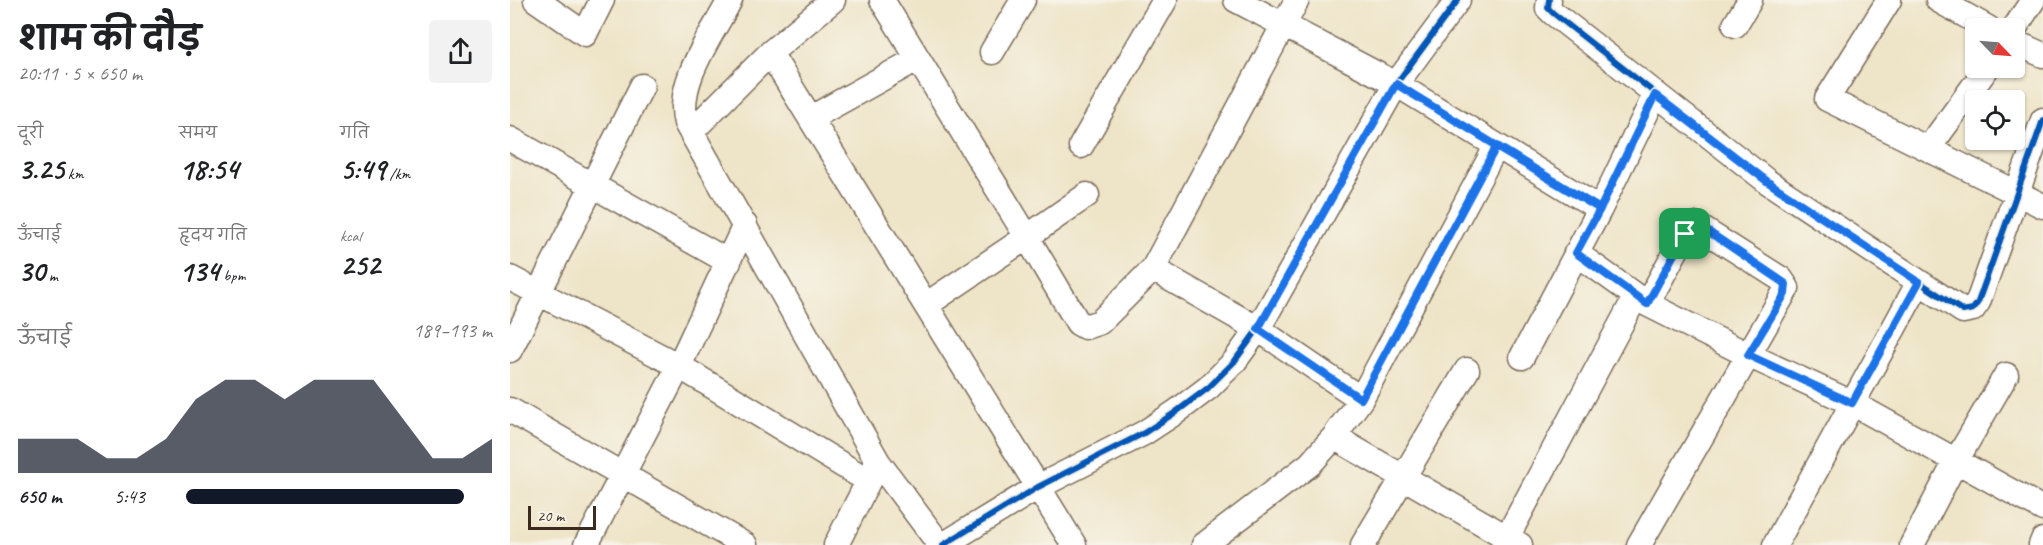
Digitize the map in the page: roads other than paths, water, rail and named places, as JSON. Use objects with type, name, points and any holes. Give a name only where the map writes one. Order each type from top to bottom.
[{"type":"street","points":[[536,0],[585,34],[602,0]]},
{"type":"street","points":[[730,0],[696,66],[682,109],[692,132],[746,225],[873,471],[941,545],[1038,487],[1144,433],[1208,388],[1234,362],[1258,329],[1396,84],[1458,0]]},
{"type":"street","points":[[692,132],[770,53],[833,0]]},
{"type":"street","points":[[882,0],[1078,322],[1085,327],[1100,322],[1153,269],[1297,0]]},
{"type":"street","points":[[992,52],[1023,0]]},
{"type":"street","points":[[1081,146],[1165,0]]},
{"type":"street","points":[[1236,0],[1283,27],[1396,84],[1600,209]]},
{"type":"street","points":[[1549,0],[1548,8],[1553,13],[1768,182],[1963,311],[1973,309],[1978,302],[2043,120]]},
{"type":"street","points":[[1735,25],[1750,0]]},
{"type":"street","points":[[1889,0],[1827,99],[2016,195],[2043,206]]},
{"type":"street","points":[[1938,0],[1971,18]]},
{"type":"street","points":[[2021,18],[2033,0]]},
{"type":"street","points":[[2025,47],[2043,55]]},
{"type":"street","points":[[770,53],[1074,545]]},
{"type":"street","points":[[811,118],[917,59]]},
{"type":"street","points":[[1929,149],[1980,78]]},
{"type":"street","points":[[510,350],[642,87]]},
{"type":"street","points":[[1522,357],[1600,209],[1655,95]]},
{"type":"street","points":[[510,139],[729,262]]},
{"type":"street","points":[[1204,545],[1310,464],[1334,438],[1361,399],[1496,147]]},
{"type":"street","points":[[926,305],[1087,195]]},
{"type":"street","points":[[586,545],[679,366],[746,225]]},
{"type":"street","points":[[1334,438],[1509,543],[1642,300],[1685,234],[1696,225],[1781,279],[1787,288],[1639,545]]},
{"type":"street","points":[[1576,253],[1642,300],[1748,355],[1852,403],[2043,509]]},
{"type":"street","points":[[1153,269],[1258,329],[1361,399]]},
{"type":"street","points":[[510,278],[873,471]]},
{"type":"street","points":[[1775,545],[1919,282]]},
{"type":"street","points":[[1363,545],[1467,370]]},
{"type":"street","points":[[1912,545],[1956,461],[2006,375]]},
{"type":"street","points":[[510,410],[622,477],[745,545]]},
{"type":"street","points":[[836,545],[873,471]]},
{"type":"street","points":[[2041,545],[2043,540]]}]
